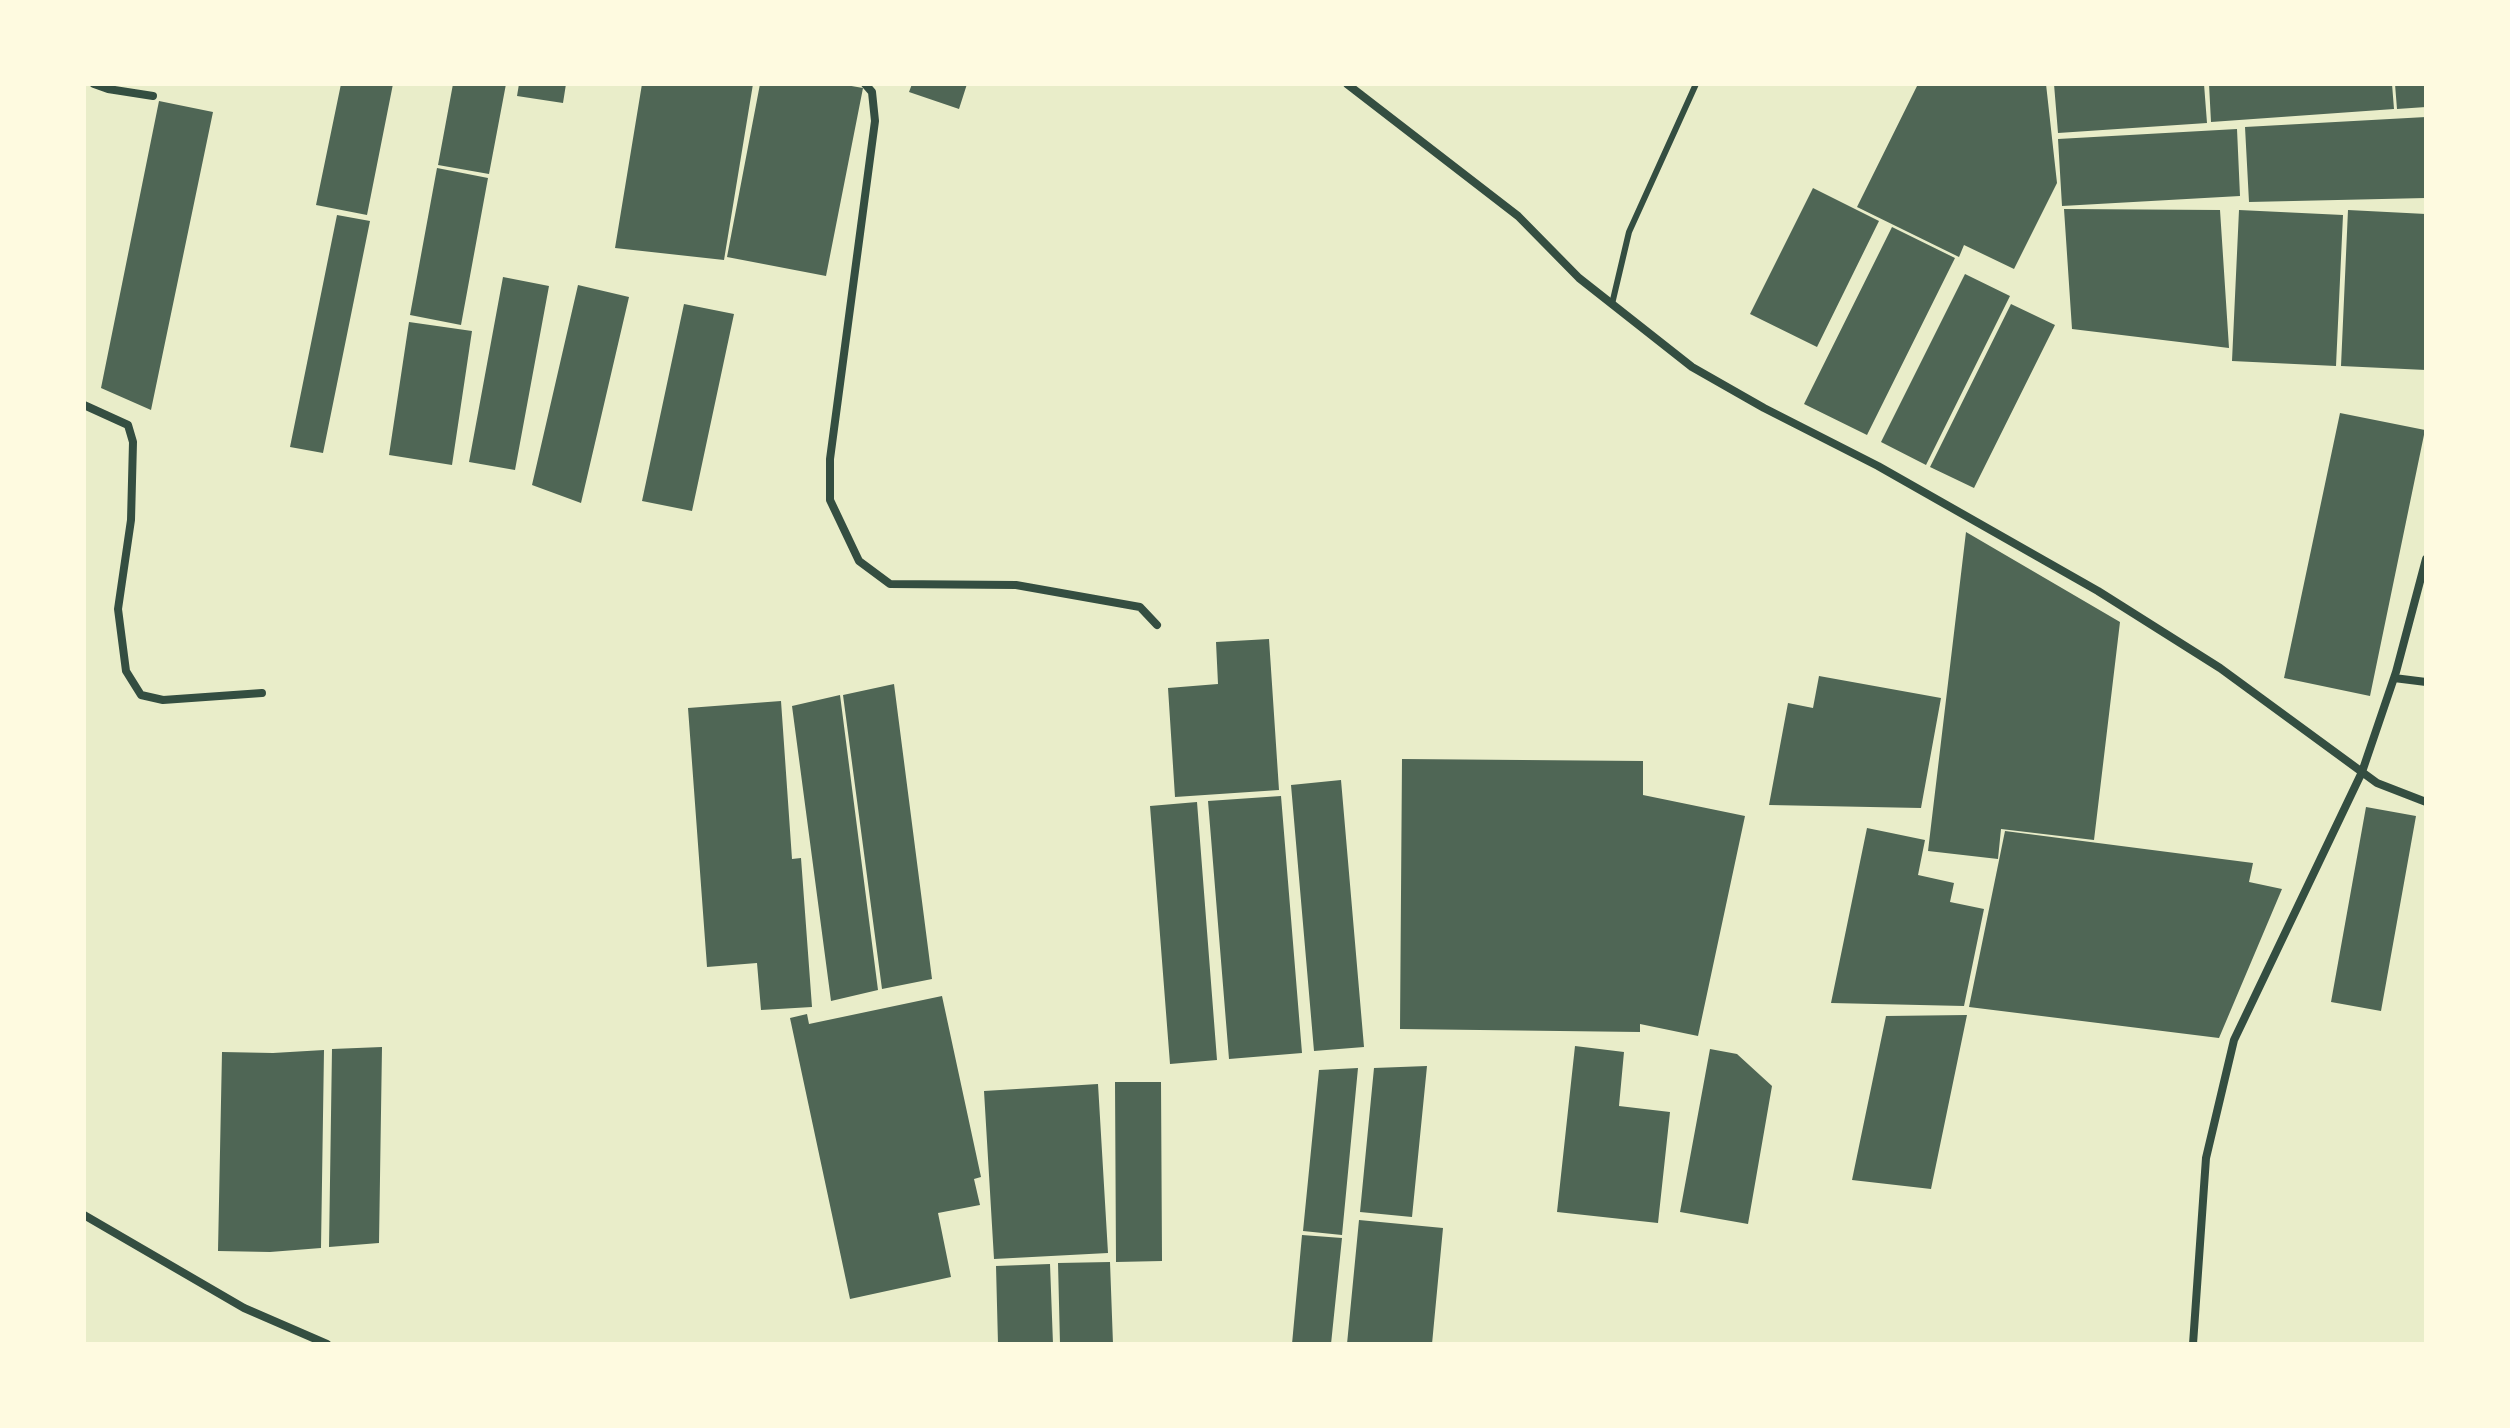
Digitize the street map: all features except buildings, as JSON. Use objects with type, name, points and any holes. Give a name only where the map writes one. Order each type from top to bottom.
[{"type":"street","points":[[94,84],[153,96]]},
{"type":"street","points":[[865,84],[872,92],[875,121],[830,459],[830,500],[859,561],[890,584],[1016,585],[1140,607],[1157,625]]},
{"type":"street","points":[[1347,84],[1518,216],[1579,278],[1692,367],[1878,466],[2098,591],[2220,668],[2377,783],[2426,802]]},
{"type":"street","points":[[84,405],[128,425],[133,442],[131,520],[118,609],[126,671],[141,695],[163,700],[262,693]]},
{"type":"street","points":[[2193,1344],[2206,1158],[2234,1040],[2362,772],[2394,678],[2426,559]]},
{"type":"street","points":[[2394,678],[2426,682]]},
{"type":"street","points":[[84,1215],[244,1308],[327,1344]]},
{"type":"lane","points":[[1612,304],[1629,232],[1696,84]]}]
